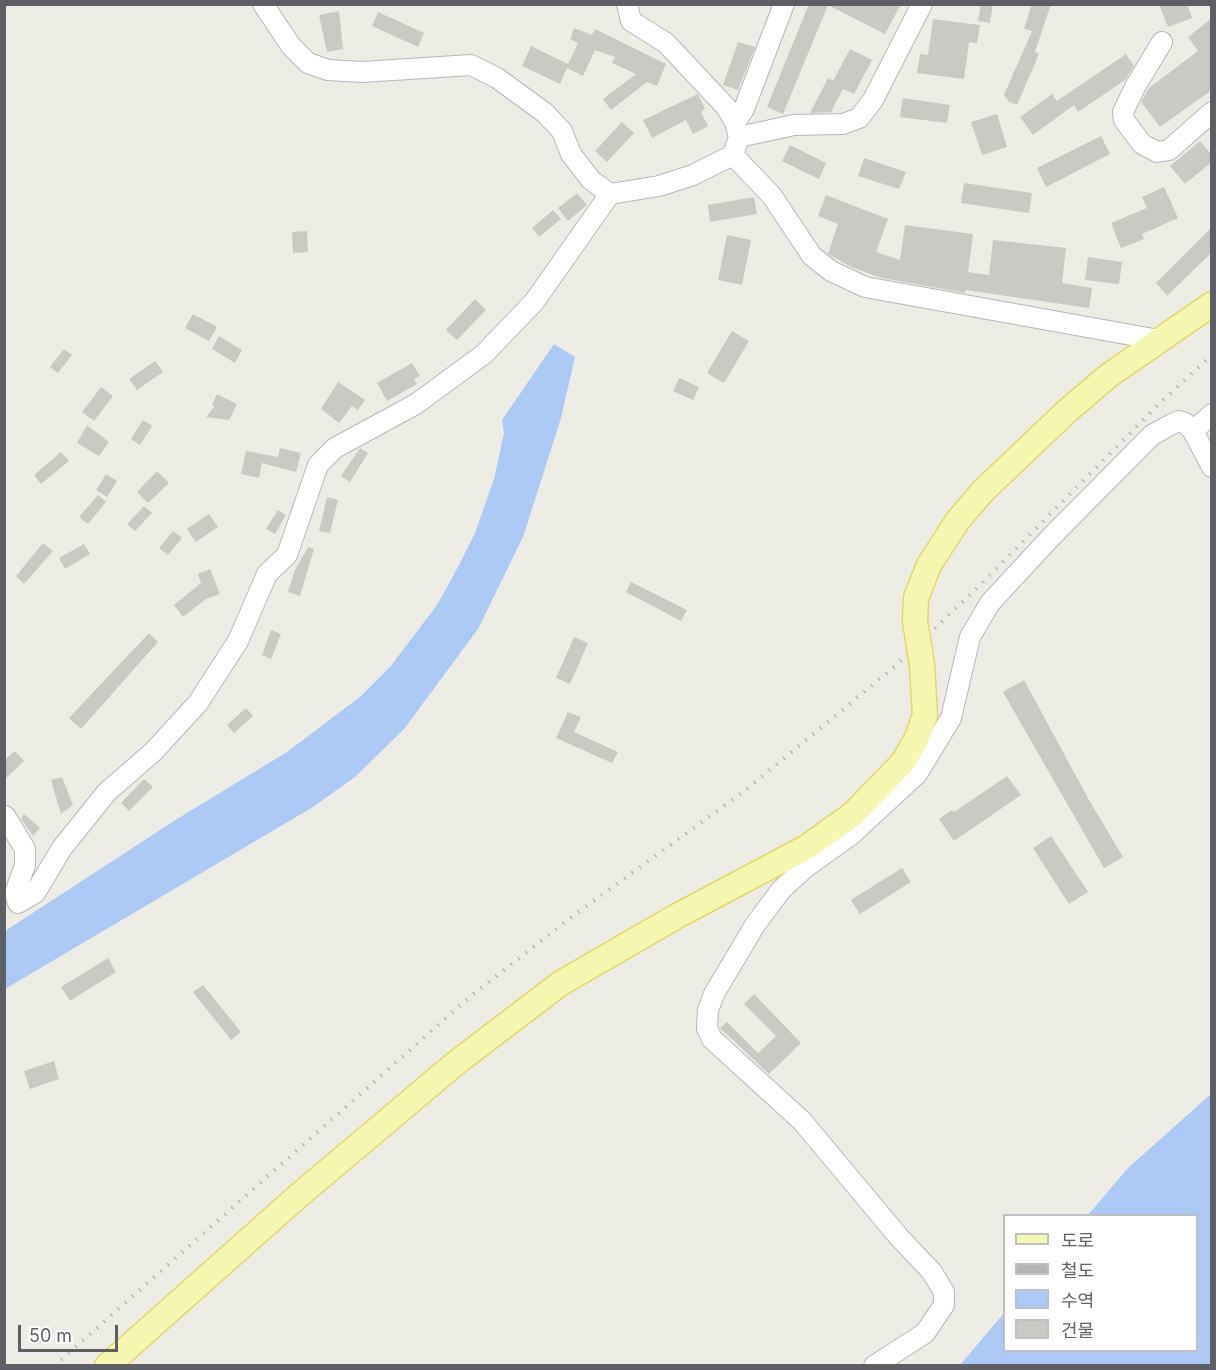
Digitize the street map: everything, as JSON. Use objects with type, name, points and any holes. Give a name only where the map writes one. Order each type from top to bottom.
[{"type":"main road","points":[[107,1365],[297,1197],[456,1064],[561,983],[829,834],[911,767],[925,715],[922,665],[915,621],[916,598],[929,565],[957,520],[1017,457],[1108,375],[1212,304]]},
{"type":"street","points":[[263,4],[303,58],[308,63],[328,70],[362,72],[471,64],[497,78],[545,113],[562,131],[571,154],[591,180],[610,194]]},
{"type":"street","points":[[627,4],[631,21],[666,43],[726,106],[736,138],[772,196],[812,256],[831,272],[865,287],[1159,340]]},
{"type":"street","points":[[736,138],[744,108],[784,4]]},
{"type":"street","points":[[11,906],[35,893],[62,848],[107,792],[153,753],[198,703],[238,642],[267,574],[287,555],[318,465],[335,448],[416,404],[484,354],[534,302],[610,194],[659,186],[693,175],[736,138],[794,125],[843,124],[859,118],[873,100],[922,4]]},
{"type":"street","points":[[1162,42],[1135,87],[1124,112],[1124,120],[1142,144],[1157,152],[1169,150],[1212,112]]},
{"type":"street","points":[[1193,431],[1212,414]]},
{"type":"street","points":[[874,1365],[925,1333],[936,1320],[944,1305],[944,1292],[940,1284],[802,1121],[712,1039],[707,1028],[708,1010],[723,975],[781,890],[806,867],[852,834],[951,718],[970,637],[990,603],[1152,435],[1179,421],[1185,423],[1193,431],[1212,467]]},
{"type":"street","points":[[5,816],[25,849],[25,865],[11,906]]},
{"type":"water","points":[[554,344],[575,357],[561,418],[523,537],[478,629],[404,729],[355,777],[313,807],[5,989],[5,931],[177,819],[287,752],[361,696],[390,667],[437,605],[458,567],[475,533],[494,479],[504,433],[502,420]]},
{"type":"water","points":[[1211,1094],[1211,1365],[960,1365],[1003,1314],[1003,1352],[1198,1352],[1198,1214],[1089,1214],[1128,1168]]},
{"type":"building","points":[[809,4],[901,4],[885,34],[828,5],[783,114],[767,107]]},
{"type":"building","points":[[981,4],[993,4],[990,23],[978,21]]},
{"type":"building","points":[[1032,4],[1051,4],[1035,52],[1039,54],[1017,105],[1009,102],[1004,95],[1032,31],[1024,29]]},
{"type":"building","points":[[1159,4],[1187,4],[1192,18],[1168,27]]},
{"type":"building","points":[[339,11],[343,49],[327,52],[319,15]]},
{"type":"building","points":[[378,12],[424,33],[418,47],[372,26]]},
{"type":"building","points":[[1212,18],[1212,90],[1160,127],[1141,102],[1149,88],[1198,51],[1188,37]]},
{"type":"building","points":[[933,19],[980,25],[977,43],[969,42],[964,79],[917,73],[920,54],[928,55]]},
{"type":"building","points":[[574,28],[592,35],[595,29],[666,64],[657,86],[647,82],[611,110],[603,99],[636,74],[612,63],[615,57],[595,50],[583,76],[567,68],[560,84],[522,66],[531,46],[568,64],[578,43],[570,39]]},
{"type":"building","points":[[738,42],[755,47],[738,90],[723,85]]},
{"type":"building","points":[[850,49],[872,60],[854,94],[843,89],[831,112],[810,113],[828,78],[833,81]]},
{"type":"building","points":[[1126,54],[1134,66],[1125,80],[1078,112],[1074,105],[1033,135],[1020,117],[1052,94],[1057,101]]},
{"type":"building","points":[[698,94],[705,109],[701,112],[708,126],[693,134],[686,120],[652,138],[643,120]]},
{"type":"building","points":[[903,98],[950,105],[947,123],[900,117]]},
{"type":"building","points":[[997,114],[1007,147],[982,155],[971,122]]},
{"type":"building","points":[[622,122],[634,133],[607,162],[595,151]]},
{"type":"building","points":[[1101,136],[1110,154],[1046,187],[1037,168]]},
{"type":"building","points":[[1200,141],[1212,155],[1212,162],[1185,184],[1170,166]]},
{"type":"building","points":[[790,145],[826,163],[819,179],[782,161]]},
{"type":"building","points":[[864,158],[906,172],[899,189],[858,176]]},
{"type":"building","points":[[964,183],[1032,193],[1029,213],[961,203]]},
{"type":"building","points":[[1164,187],[1178,218],[1142,234],[1144,239],[1121,248],[1111,223],[1147,208],[1142,197]]},
{"type":"building","points":[[577,193],[587,205],[568,221],[558,208]]},
{"type":"building","points":[[826,195],[888,219],[876,252],[900,260],[905,225],[973,234],[968,272],[989,275],[993,240],[1066,248],[1062,283],[1092,288],[1089,308],[965,290],[965,293],[882,278],[851,267],[828,254],[838,224],[818,216]]},
{"type":"building","points":[[754,197],[757,214],[710,222],[708,205]]},
{"type":"building","points":[[553,210],[561,219],[539,237],[532,228]]},
{"type":"building","points":[[1212,227],[1212,252],[1167,296],[1156,283]]},
{"type":"building","points":[[307,231],[308,252],[293,253],[292,232]]},
{"type":"building","points":[[727,235],[751,240],[742,285],[718,280]]},
{"type":"building","points":[[1088,257],[1122,262],[1119,284],[1085,280]]},
{"type":"building","points":[[475,299],[486,310],[457,340],[446,330]]},
{"type":"building","points":[[193,314],[217,327],[209,341],[185,328]]},
{"type":"building","points":[[732,331],[749,341],[724,383],[707,373]]},
{"type":"building","points":[[219,336],[242,350],[235,363],[212,349]]},
{"type":"building","points":[[64,349],[72,355],[58,373],[50,367]]},
{"type":"building","points":[[155,361],[163,372],[137,390],[129,379]]},
{"type":"building","points":[[412,363],[420,376],[414,379],[417,384],[387,401],[377,383]]},
{"type":"building","points":[[679,378],[699,387],[693,400],[673,391]]},
{"type":"building","points":[[338,382],[365,400],[358,410],[352,406],[339,423],[321,409]]},
{"type":"building","points":[[101,387],[113,396],[94,421],[82,412]]},
{"type":"building","points":[[217,394],[237,404],[229,420],[206,417],[215,406],[212,405]]},
{"type":"building","points":[[143,420],[152,426],[140,445],[131,439]]},
{"type":"building","points":[[87,425],[109,442],[99,456],[77,443]]},
{"type":"building","points":[[280,448],[301,453],[296,472],[262,463],[259,478],[241,474],[246,451],[278,457]]},
{"type":"building","points":[[360,448],[368,453],[350,482],[341,476]]},
{"type":"building","points":[[61,452],[69,461],[41,484],[34,475]]},
{"type":"building","points":[[157,471],[169,483],[148,503],[137,492]]},
{"type":"building","points":[[106,474],[117,481],[107,497],[96,490]]},
{"type":"building","points":[[98,495],[106,502],[88,524],[79,517]]},
{"type":"building","points":[[327,497],[338,500],[330,533],[319,531]]},
{"type":"building","points":[[144,506],[152,513],[135,531],[127,524]]},
{"type":"building","points":[[278,510],[286,515],[275,534],[266,529]]},
{"type":"building","points":[[209,514],[218,527],[196,542],[187,529]]},
{"type":"building","points":[[173,531],[182,538],[168,555],[159,548]]},
{"type":"building","points":[[43,543],[53,551],[24,584],[16,576]]},
{"type":"building","points":[[84,544],[90,554],[65,569],[59,558]]},
{"type":"building","points":[[308,547],[314,549],[300,596],[288,592],[295,570]]},
{"type":"building","points":[[210,569],[220,594],[206,599],[183,617],[174,605],[201,583],[198,574]]},
{"type":"building","points":[[631,582],[687,610],[681,621],[626,592]]},
{"type":"building","points":[[271,630],[281,634],[271,659],[262,655]]},
{"type":"building","points":[[149,633],[158,642],[81,729],[69,718]]},
{"type":"building","points":[[574,637],[588,643],[570,684],[556,678]]},
{"type":"building","points":[[1024,680],[1089,800],[1123,857],[1104,868],[1003,692]]},
{"type":"building","points":[[246,708],[253,716],[234,733],[227,725]]},
{"type":"building","points":[[568,712],[581,717],[574,732],[618,752],[612,763],[556,738]]},
{"type":"building","points":[[15,751],[24,761],[4,780],[4,760]]},
{"type":"building","points":[[1007,776],[1021,795],[954,841],[939,819],[952,810],[954,812]]},
{"type":"building","points":[[62,777],[73,805],[61,814],[51,780]]},
{"type":"building","points":[[144,779],[153,787],[129,811],[121,803]]},
{"type":"building","points":[[24,814],[40,828],[33,836],[21,819]]},
{"type":"building","points":[[1051,836],[1088,892],[1069,904],[1033,848]]},
{"type":"building","points":[[902,868],[911,882],[860,914],[851,900]]},
{"type":"building","points":[[108,958],[116,972],[70,1001],[61,987]]},
{"type":"building","points":[[203,985],[241,1032],[231,1040],[193,992]]},
{"type":"building","points":[[754,994],[801,1043],[769,1074],[720,1028],[727,1022],[758,1053],[776,1036],[744,1004]]},
{"type":"building","points":[[54,1061],[59,1079],[30,1089],[24,1071]]},
{"type":"railway","points":[[54,1366],[472,995],[573,916],[747,789],[894,667],[972,593],[1163,400],[1212,355]]}]
